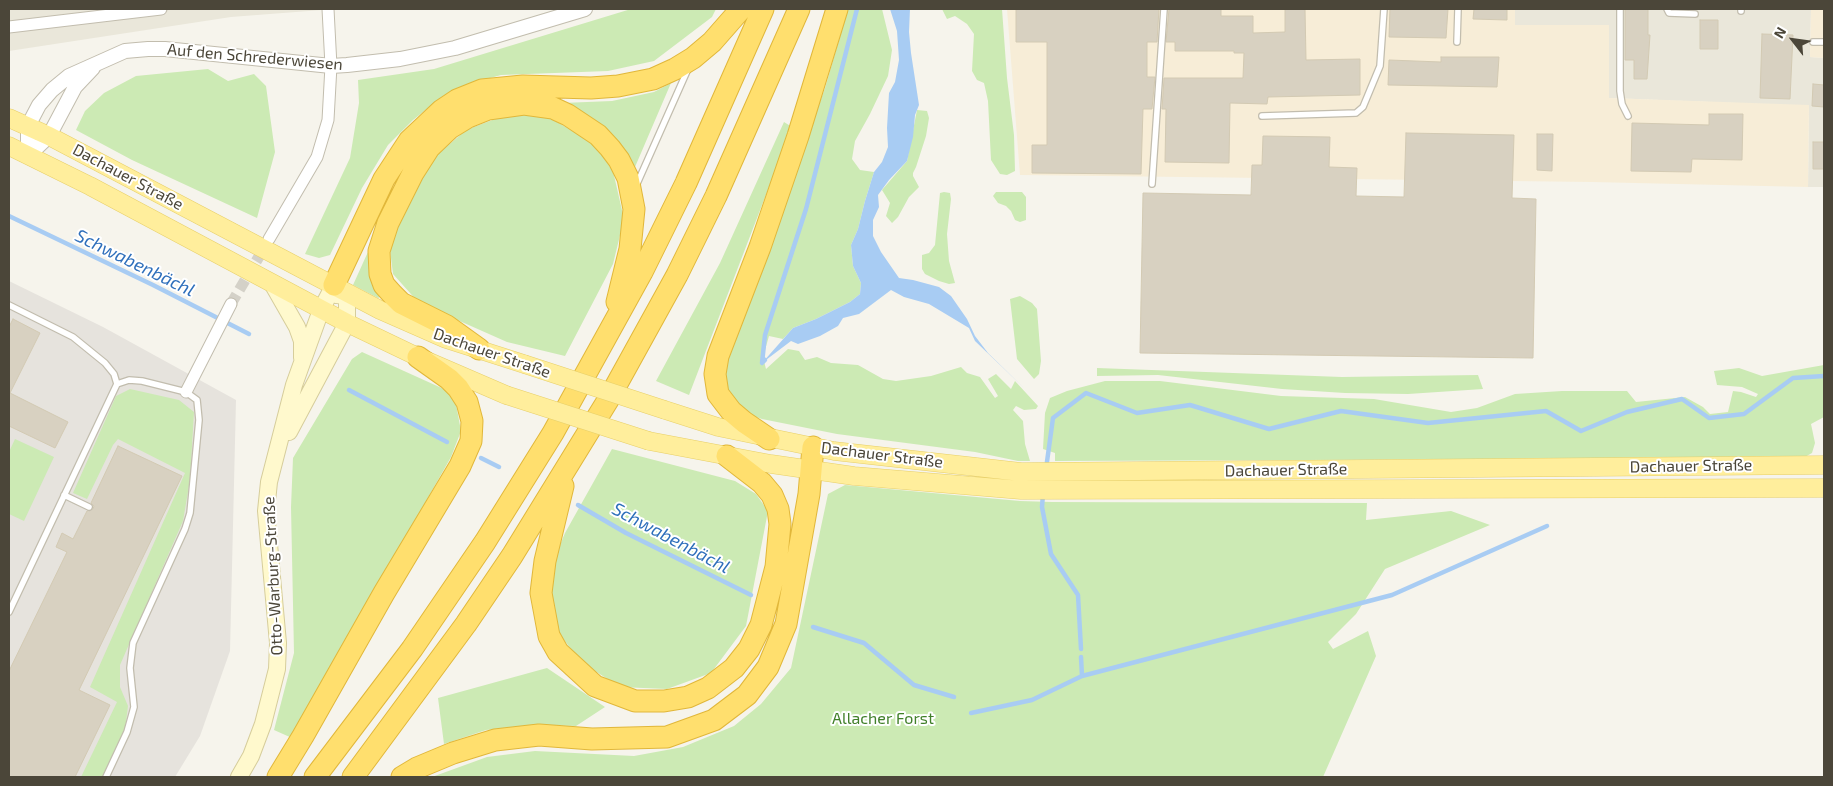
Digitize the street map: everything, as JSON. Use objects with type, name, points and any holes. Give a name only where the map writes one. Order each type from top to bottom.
[{"type":"highway","points":[[338,287],[384,179],[409,141],[442,110],[457,100],[482,90],[522,86],[591,88],[618,86],[653,79],[675,70],[693,58],[712,42],[741,9]]},
{"type":"highway","points":[[315,777],[387,684],[485,542],[553,433],[642,272],[686,183],[763,9]]},
{"type":"highway","points":[[353,777],[466,624],[512,556],[569,465],[640,343],[677,275],[716,196],[799,9]]},
{"type":"highway","points":[[769,439],[730,411],[718,394],[715,374],[718,356],[760,247],[798,136],[837,9]]},
{"type":"highway","points":[[479,349],[447,326],[401,303],[384,285],[380,274],[379,251],[388,223],[412,173],[429,148],[440,137],[468,117],[488,109],[524,104],[553,108],[598,134],[610,148],[628,178],[634,209],[632,240],[611,329]]},
{"type":"highway","points":[[278,777],[460,466],[471,442],[472,421],[467,402],[458,388],[449,379],[418,357]]},
{"type":"highway","points":[[402,777],[417,768],[453,753],[495,740],[539,735],[592,739],[667,736],[714,720],[747,695],[768,667],[786,624],[809,494],[813,447]]},
{"type":"highway","points":[[569,465],[553,525],[540,593],[549,636],[558,652],[595,686],[635,701],[664,701],[688,697],[708,688],[734,668],[749,649],[761,625],[772,584],[776,567],[780,524],[778,509],[772,495],[762,483],[727,456]]},
{"type":"main road","name":"Dachauer Straße","points":[[9,118],[49,136],[380,310],[446,339],[718,427],[769,439],[813,447],[1021,472],[1824,465]]},
{"type":"main road","name":"Dachauer Straße","points":[[9,146],[90,186],[273,285],[418,357],[506,394],[649,441],[727,456],[854,476],[1021,490],[1824,488]]},
{"type":"main road","points":[[273,285],[297,327],[303,350],[301,364]]},
{"type":"main road","name":"Otto-Warburg-Straße","points":[[239,777],[251,756],[264,724],[277,669],[278,643],[266,510],[269,482],[301,364],[322,310],[338,287]]},
{"type":"main road","points":[[338,287],[347,303],[347,323]]},
{"type":"main road","name":"Otto-Warburg-Straße","points":[[275,458],[347,323]]},
{"type":"street","points":[[9,27],[161,9]]},
{"type":"street","points":[[269,239],[317,157],[328,120],[331,66],[328,9]]},
{"type":"street","name":"Auf den Schrederwiesen","points":[[28,156],[28,126],[39,105],[52,90],[69,76],[124,51],[148,48],[331,66],[400,59],[455,48],[586,9]]},
{"type":"street","name":"Auf den Schrederwiesen","points":[[28,156],[49,136],[75,87],[99,62]]},
{"type":"street","points":[[186,392],[231,304]]},
{"type":"lane","points":[[1152,184],[1164,9]]},
{"type":"lane","points":[[1262,116],[1356,113],[1362,107],[1380,66],[1384,9]]},
{"type":"lane","points":[[1457,42],[1458,9]]},
{"type":"lane","points":[[1620,9],[1620,92],[1624,111],[1628,116]]},
{"type":"lane","points":[[1667,9],[1669,13],[1695,14]]},
{"type":"lane","points":[[1813,42],[1824,42]]},
{"type":"lane","points":[[632,196],[693,58]]},
{"type":"lane","points":[[9,305],[73,337],[104,362],[114,374],[117,384],[9,612]]},
{"type":"lane","points":[[106,777],[127,732],[134,707],[130,668],[133,643],[185,529],[190,513],[199,420],[197,400],[186,392],[142,381],[129,380],[117,384]]},
{"type":"lane","points":[[64,495],[89,507]]},
{"type":"shaded area","points":[[9,9],[335,9],[231,17],[9,51]]},
{"type":"shaded area","points":[[1007,9],[1515,9],[1515,25],[1609,25],[1609,98],[1809,105],[1808,187],[1592,182],[1020,175]]},
{"type":"shaded area","points":[[1515,9],[1811,9],[1810,57],[1824,58],[1824,187],[1808,187],[1809,106],[1609,98],[1515,25]]},
{"type":"shaded area","points":[[1811,9],[1824,9],[1824,58],[1810,57]]},
{"type":"shaded area","points":[[9,281],[103,327],[236,400],[230,651],[200,736],[175,777],[9,777]]},
{"type":"green space","points":[[631,9],[716,9],[712,17],[654,61],[608,71],[501,75],[476,82],[443,96],[413,120],[388,145],[362,188],[330,255],[319,258],[305,254],[350,158],[359,103],[358,80],[434,69]]},
{"type":"green space","points":[[848,9],[882,9],[892,50],[888,76],[855,141],[852,159],[860,170],[874,172],[858,229],[851,245],[853,266],[861,283],[860,294],[850,302],[793,328],[783,339],[769,336],[763,357],[766,369],[788,349],[799,351],[805,360],[817,357],[831,363],[858,365],[883,379],[896,381],[931,376],[961,367],[967,373],[980,377],[995,398],[998,396],[988,379],[996,374],[1011,389],[1015,381],[1038,406],[1036,409],[1024,410],[1016,406],[1013,410],[1023,421],[1025,444],[1030,461],[1018,461],[975,452],[837,434],[762,419],[750,415],[737,405],[728,392],[723,375],[726,358],[825,88]]},
{"type":"green space","points":[[942,9],[1002,9],[1007,78],[1014,135],[1015,171],[1007,175],[1000,174],[991,160],[988,101],[984,83],[977,80],[972,71],[974,34],[967,24],[955,16],[947,19]]},
{"type":"green space","points":[[208,69],[228,81],[254,74],[266,86],[275,152],[257,218],[132,160],[76,130],[85,111],[104,93],[136,76]]},
{"type":"green space","points":[[671,83],[635,167],[605,128],[562,103],[612,101],[654,92]]},
{"type":"green space","points":[[917,110],[927,111],[929,118],[926,136],[913,173],[919,187],[909,197],[898,217],[892,223],[886,216],[890,203],[882,190],[907,161]]},
{"type":"green space","points":[[516,111],[552,119],[594,144],[613,171],[624,219],[613,264],[565,356],[507,342],[419,303],[393,274],[389,242],[431,160],[466,130]]},
{"type":"green space","points":[[784,122],[792,127],[689,395],[656,381],[720,263]]},
{"type":"green space","points":[[996,192],[1022,192],[1026,197],[1026,220],[1020,222],[1015,220],[1011,211],[1006,206],[998,203],[993,196]]},
{"type":"green space","points":[[940,193],[950,193],[951,199],[947,234],[949,261],[955,283],[949,284],[925,274],[922,269],[922,255],[929,253],[935,245]]},
{"type":"green space","points":[[372,243],[382,296],[378,298],[353,285]]},
{"type":"green space","points":[[1020,296],[1032,303],[1037,309],[1041,361],[1039,374],[1034,379],[1017,359],[1010,299]]},
{"type":"green space","points":[[362,352],[446,390],[456,404],[461,431],[451,457],[292,738],[274,730],[294,653],[291,507],[293,458],[352,359]]},
{"type":"green space","points":[[1824,365],[1824,417],[1811,424],[1815,443],[1812,453],[1803,458],[1055,461],[1055,453],[1043,449],[1045,413],[1050,398],[1067,391],[1105,381],[1160,381],[1281,396],[1374,399],[1451,412],[1477,408],[1515,394],[1562,391],[1627,391],[1636,402],[1685,397],[1703,407],[1710,414],[1728,412],[1733,391],[1756,397],[1758,394],[1742,387],[1717,385],[1714,371],[1739,368],[1762,376]]},
{"type":"green space","points":[[1097,368],[1342,377],[1478,375],[1483,389],[1408,394],[1345,393],[1282,389],[1158,375],[1097,376]]},
{"type":"green space","points":[[130,389],[179,400],[194,412],[190,480],[183,521],[120,665],[120,687],[128,706],[125,730],[102,777],[81,777],[117,702],[90,687],[185,473],[118,439],[113,445],[87,499],[73,493],[116,396]]},
{"type":"green space","points":[[15,439],[54,457],[24,521],[9,514],[9,452]]},
{"type":"green space","points":[[612,449],[735,481],[756,494],[768,511],[746,626],[711,673],[667,689],[620,687],[581,662],[557,631],[549,589],[554,559],[565,533]]},
{"type":"green space","name":"Allacher Forst","points":[[845,485],[1020,501],[1367,503],[1366,520],[1451,511],[1490,525],[1385,569],[1356,614],[1328,642],[1333,649],[1368,631],[1376,656],[1323,777],[432,777],[487,757],[535,751],[634,756],[683,747],[734,726],[761,704],[791,668],[828,494]]},
{"type":"green space","points":[[547,668],[605,707],[576,726],[531,725],[486,730],[444,744],[438,698]]},
{"type":"water","points":[[890,9],[910,9],[909,32],[919,105],[915,115],[913,137],[907,161],[878,195],[879,207],[873,220],[873,236],[881,252],[899,278],[939,287],[951,296],[967,319],[975,336],[988,353],[1024,388],[975,341],[969,328],[929,304],[904,297],[891,290],[859,314],[843,318],[838,326],[820,336],[798,344],[791,341],[762,363],[793,328],[850,302],[860,294],[861,283],[853,266],[851,245],[858,229],[874,172],[882,162],[888,147],[889,93],[895,82],[899,60],[897,31]]},
{"type":"building","points":[[1016,9],[1159,9],[1157,42],[1147,42],[1147,77],[1155,77],[1152,109],[1143,109],[1141,174],[1032,173],[1032,145],[1047,145],[1047,42],[1016,42]]},
{"type":"building","points":[[1169,9],[1221,9],[1221,16],[1253,16],[1253,33],[1285,32],[1285,9],[1305,9],[1306,60],[1360,59],[1360,95],[1268,97],[1267,104],[1230,103],[1229,163],[1165,162],[1166,109],[1162,109],[1164,78],[1243,78],[1244,53],[1234,53],[1234,51],[1175,51],[1175,42],[1166,42]]},
{"type":"building","points":[[1390,9],[1448,9],[1446,38],[1389,37]]},
{"type":"building","points":[[1474,9],[1507,9],[1507,20],[1473,19]]},
{"type":"building","points":[[1625,9],[1648,9],[1648,35],[1650,35],[1647,79],[1634,79],[1634,60],[1625,60]]},
{"type":"building","points":[[1700,20],[1718,20],[1718,49],[1700,49]]},
{"type":"building","points":[[1762,34],[1793,35],[1790,99],[1760,98]]},
{"type":"building","points":[[1441,57],[1499,57],[1497,87],[1388,85],[1389,60],[1441,62]]},
{"type":"building","points":[[1813,84],[1824,85],[1824,107],[1812,106]]},
{"type":"building","points":[[1709,114],[1743,114],[1742,160],[1692,159],[1691,172],[1631,171],[1632,123],[1709,125]]},
{"type":"building","points":[[1406,133],[1514,135],[1512,198],[1536,199],[1533,358],[1140,353],[1143,193],[1251,195],[1252,165],[1262,165],[1263,136],[1330,137],[1329,167],[1357,168],[1356,196],[1404,197]]},
{"type":"building","points":[[1537,134],[1553,134],[1552,171],[1537,170]]},
{"type":"building","points":[[1813,142],[1824,142],[1824,169],[1813,169]]},
{"type":"building","points":[[13,319],[40,333],[10,393],[68,422],[55,448],[9,426],[9,327]]},
{"type":"building","points":[[118,446],[182,476],[79,690],[110,705],[75,777],[9,777],[9,671],[67,552],[56,547],[62,533],[73,539],[87,511],[93,509],[94,506],[91,503]]},
{"type":"waterway","points":[[765,360],[762,363],[765,335],[806,209],[857,9]]},
{"type":"waterway","name":"Schwabenbächl","points":[[9,216],[153,285],[249,334]]},
{"type":"waterway","name":"Schwabenbächl","points":[[1046,469],[1053,418],[1086,393],[1137,413],[1190,405],[1269,429],[1341,411],[1428,423],[1546,411],[1581,431],[1627,412],[1682,399],[1709,418],[1744,414],[1793,378],[1824,376]]},
{"type":"waterway","name":"Schwabenbächl","points":[[349,390],[447,442]]},
{"type":"waterway","name":"Schwabenbächl","points":[[481,458],[499,467]]},
{"type":"waterway","name":"Schwabenbächl","points":[[1043,494],[1042,507],[1051,554],[1078,595],[1081,649]]},
{"type":"waterway","name":"Schwabenbächl","points":[[578,505],[626,533],[751,595]]},
{"type":"waterway","points":[[1082,676],[1392,595],[1547,526]]},
{"type":"waterway","name":"Schwabenbächl","points":[[813,627],[864,643],[914,685],[954,697]]},
{"type":"waterway","name":"Schwabenbächl","points":[[971,713],[1032,700],[1082,676],[1081,657]]},
{"type":"tunnel","points":[[231,304],[267,243]]}]
